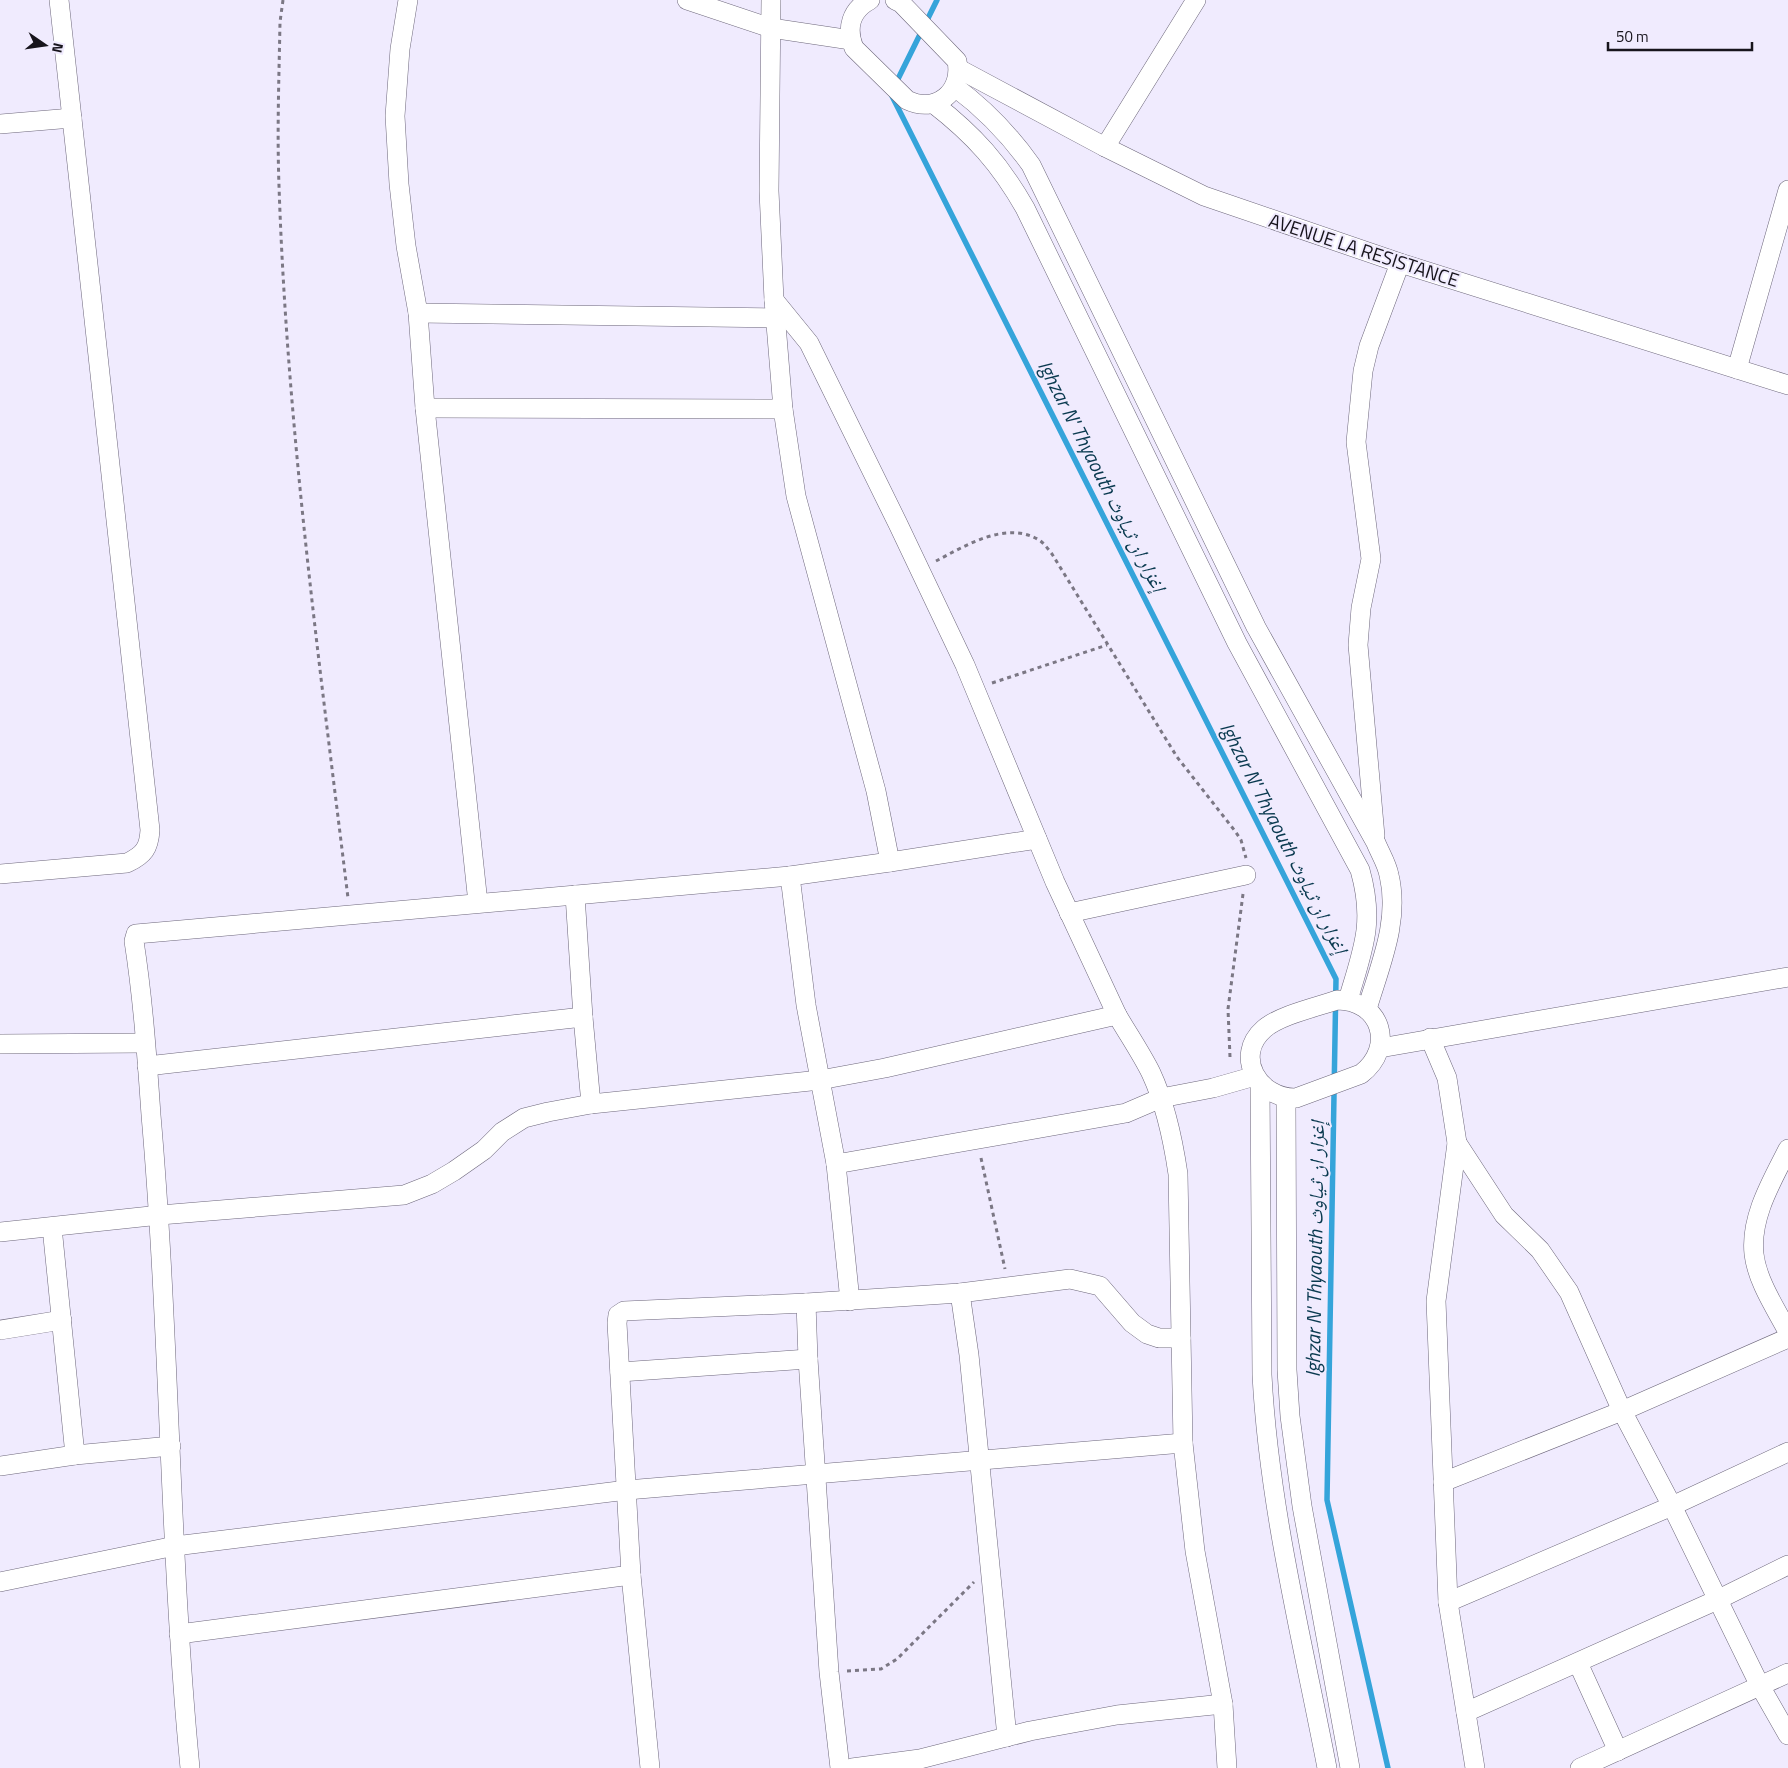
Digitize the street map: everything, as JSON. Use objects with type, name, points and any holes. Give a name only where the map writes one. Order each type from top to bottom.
[{"type":"street","points":[[0,874],[127,863],[142,856],[149,844],[150,830],[59,0]]},
{"type":"street","points":[[408,0],[400,49],[395,116],[406,246],[418,313],[425,408],[478,904]]},
{"type":"street","points":[[687,0],[771,28],[855,47]]},
{"type":"street","points":[[771,0],[769,191],[775,309],[783,410],[796,496],[876,791],[890,862]]},
{"type":"street","points":[[1105,147],[1196,0]]},
{"type":"street","points":[[865,1],[857,9],[850,24],[855,47],[907,100],[915,104],[934,104],[943,100],[956,70]]},
{"type":"street","points":[[898,2],[956,70],[984,109],[1004,128],[1031,165],[1256,627],[1376,843],[1389,874],[1393,907],[1388,940],[1367,1009]]},
{"type":"street","name":"AVENUE LA RESISTANCE","points":[[956,70],[1204,196],[1400,263],[1788,385]]},
{"type":"street","points":[[934,104],[962,126],[987,150],[1008,178],[1025,208],[1237,643],[1360,870],[1367,898],[1367,935],[1348,1000]]},
{"type":"street","points":[[0,124],[72,118]]},
{"type":"street","points":[[1737,369],[1787,199]]},
{"type":"street","points":[[1376,843],[1358,645],[1361,608],[1370,574],[1371,553],[1362,502],[1356,442],[1359,398],[1368,346],[1400,263]]},
{"type":"street","points":[[418,313],[775,309],[809,343],[975,689],[1069,913],[1117,1015],[1150,1072],[1161,1098],[1173,1143],[1178,1174],[1183,1443],[1195,1551],[1223,1704],[1227,1768]]},
{"type":"street","points":[[425,408],[783,410]]},
{"type":"street","points":[[190,1768],[179,1634],[160,1215],[134,941],[136,934],[790,876],[1037,839]]},
{"type":"street","points":[[1069,913],[1246,875]]},
{"type":"street","points":[[790,876],[806,1004],[836,1164],[850,1301]]},
{"type":"street","points":[[575,895],[582,1017],[591,1104]]},
{"type":"street","points":[[1380,1048],[1788,978]]},
{"type":"street","points":[[836,1164],[1126,1113],[1161,1098],[1232,1082],[1257,1080],[1268,1091],[1286,1098],[1296,1098],[1360,1074],[1376,1059],[1380,1048],[1379,1027],[1367,1009],[1348,1000],[1337,1000],[1272,1023],[1257,1037],[1252,1051],[1252,1066],[1257,1080],[1265,1422],[1278,1516],[1327,1768]]},
{"type":"street","points":[[0,1232],[160,1215],[404,1195],[432,1184],[454,1171],[484,1150],[502,1132],[524,1118],[591,1104],[820,1080],[1117,1015]]},
{"type":"street","points":[[147,1066],[582,1017]]},
{"type":"street","points":[[1430,1038],[1447,1078],[1457,1144],[1436,1301],[1448,1602],[1475,1768]]},
{"type":"street","points":[[0,1044],[145,1043]]},
{"type":"street","points":[[1286,1098],[1287,1360],[1290,1416],[1302,1506],[1350,1768]]},
{"type":"street","points":[[1457,1144],[1504,1215],[1540,1250],[1569,1292],[1622,1411],[1672,1506],[1760,1686],[1788,1735]]},
{"type":"street","points":[[1788,1149],[1761,1208],[1755,1231],[1754,1254],[1758,1268],[1788,1332]]},
{"type":"street","points":[[52,1227],[75,1455]]},
{"type":"street","points":[[650,1768],[631,1575],[617,1322],[618,1316],[624,1311],[806,1304],[960,1293],[1059,1279],[1091,1282],[1100,1286],[1132,1323],[1147,1334],[1159,1338],[1181,1338]]},
{"type":"street","points":[[960,1293],[1007,1738]]},
{"type":"street","points":[[806,1304],[829,1672],[840,1768]]},
{"type":"street","points":[[0,1330],[62,1320]]},
{"type":"street","points":[[1443,1482],[1622,1411],[1788,1338]]},
{"type":"street","points":[[620,1372],[808,1359]]},
{"type":"street","points":[[0,1582],[175,1546],[627,1490],[1183,1443]]},
{"type":"street","points":[[0,1466],[75,1455],[171,1446]]},
{"type":"street","points":[[1448,1602],[1672,1506],[1788,1452]]},
{"type":"street","points":[[1466,1712],[1717,1600],[1788,1565]]},
{"type":"street","points":[[179,1634],[631,1575]]},
{"type":"street","points":[[1578,1663],[1618,1750]]},
{"type":"street","points":[[1580,1768],[1788,1673]]},
{"type":"street","points":[[852,1768],[920,1759],[952,1760],[1007,1738],[1117,1715],[1223,1704]]},
{"type":"path","points":[[283,0],[280,22],[278,184],[287,351],[298,486],[350,915]]},
{"type":"path","points":[[919,570],[992,536],[1009,532],[1026,534],[1040,540],[1052,554],[1176,757],[1241,840],[1245,853],[1246,875],[1228,1010],[1232,1082]]},
{"type":"path","points":[[975,689],[1107,645]]},
{"type":"path","points":[[978,1140],[1007,1285]]},
{"type":"path","points":[[829,1672],[881,1669],[897,1659],[916,1643],[990,1563]]},
{"type":"waterway","name":"Ighzar N' Thyaouth إغزار ان ثياوث","points":[[895,85],[937,0]]},
{"type":"waterway","name":"Ighzar N' Thyaouth إغزار ان ثياوث","points":[[892,96],[1336,979],[1327,1500],[1388,1768]]}]
